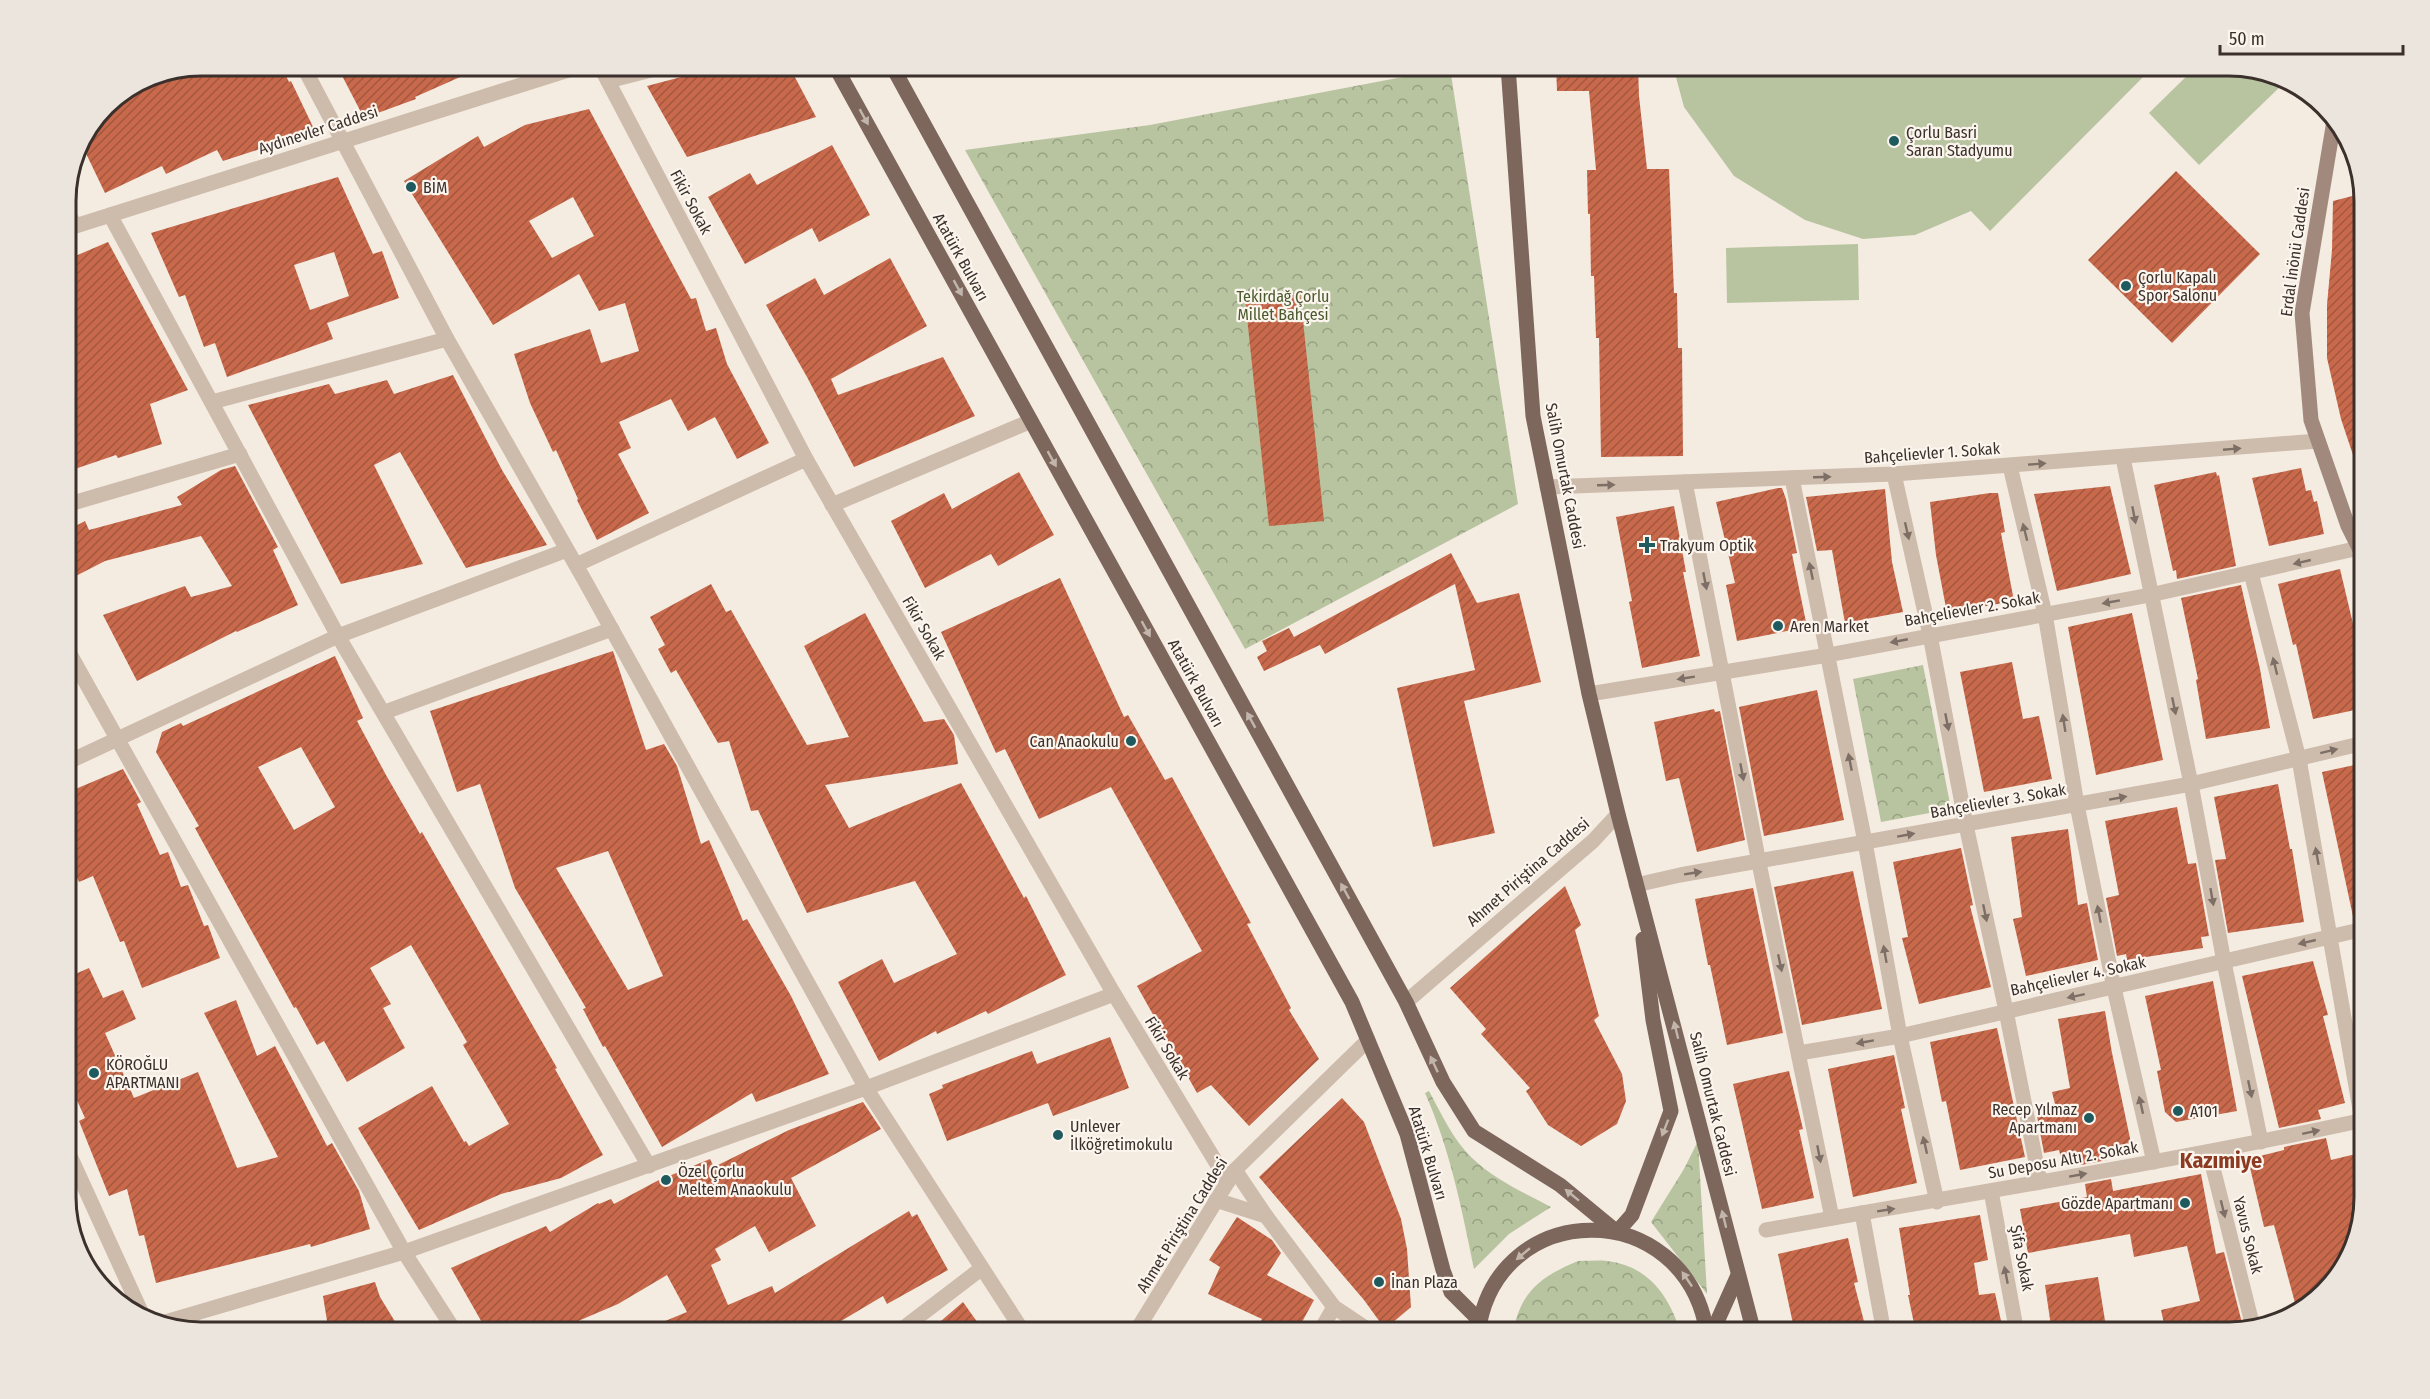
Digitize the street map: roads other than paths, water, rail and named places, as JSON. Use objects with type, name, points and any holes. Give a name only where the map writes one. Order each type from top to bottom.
[{"type":"main road","name":"Atatürk Bulvarı","points":[[841,76],[1352,1002],[1407,1134],[1443,1270],[1451,1292],[1475,1322]]},
{"type":"main road","name":"Atatürk Bulvarı","points":[[897,76],[1406,1002],[1443,1082],[1474,1131],[1560,1185],[1617,1232]]},
{"type":"main road","name":"Salih Omurtak Caddesi","points":[[1509,76],[1533,416],[1589,694],[1636,885],[1751,1322]]},
{"type":"main road","name":"Erdal İnönü Caddesi","points":[[2332,132],[2302,313],[2311,420],[2353,538]]},
{"type":"main road","name":"Salih Omurtak Caddesi","points":[[1617,1232],[1632,1215],[1671,1111],[1653,1020],[1636,885]]},
{"type":"main road","points":[[1481,1322],[1490,1293],[1507,1268],[1530,1248],[1557,1235],[1587,1229],[1617,1232],[1641,1240],[1663,1253],[1681,1270],[1695,1291],[1707,1322]]},
{"type":"main road","points":[[1715,1322],[1738,1275]]},
{"type":"street","points":[[308,76],[447,339],[612,629],[867,1088],[1017,1322]]},
{"type":"street","name":"Aydınevler Caddesi","points":[[77,225],[549,76]]},
{"type":"street","name":"Fikir Sokak","points":[[605,76],[806,459],[1114,994],[1231,1176],[1266,1216],[1334,1307],[1356,1322]]},
{"type":"street","points":[[608,81],[628,76]]},
{"type":"street","points":[[110,215],[338,636],[385,712],[649,1166]]},
{"type":"street","points":[[212,402],[447,339]]},
{"type":"street","points":[[832,505],[1031,421]]},
{"type":"street","name":"Bahçelievler 1. Sokak","points":[[1548,488],[1894,474],[2318,441]]},
{"type":"street","points":[[77,502],[240,454]]},
{"type":"street","points":[[2122,458],[2191,784],[2261,1143]]},
{"type":"street","points":[[576,565],[806,459]]},
{"type":"street","points":[[2010,466],[2045,614],[2077,805],[2114,988],[2154,1162]]},
{"type":"street","points":[[1894,474],[1930,635],[1966,825],[2040,1182]]},
{"type":"street","points":[[1792,478],[1865,842],[1900,1036],[1937,1202]]},
{"type":"street","points":[[1685,482],[1759,863],[1832,1218]]},
{"type":"street","points":[[77,758],[338,636],[567,550]]},
{"type":"street","name":"Bahçelievler 2. Sokak","points":[[1589,694],[1828,655],[2353,555]]},
{"type":"street","points":[[2251,573],[2299,759],[2354,1068]]},
{"type":"street","points":[[385,712],[612,629]]},
{"type":"street","points":[[77,667],[404,1252],[449,1322]]},
{"type":"street","name":"Bahçelievler 3. Sokak","points":[[1636,885],[1680,875],[1759,863],[2191,784],[2354,746]]},
{"type":"street","name":"Ahmet Piriştina Caddesi","points":[[1406,1002],[1593,841],[1618,814]]},
{"type":"street","name":"Bahçelievler 4. Sokak","points":[[1799,1053],[1900,1036],[2354,930]]},
{"type":"street","points":[[175,1319],[404,1252],[867,1088],[1114,994]]},
{"type":"street","name":"Ahmet Piriştina Caddesi","points":[[1143,1322],[1231,1176],[1368,1040]]},
{"type":"street","name":"Su Deposu Altı 2. Sokak","points":[[1766,1230],[1937,1202],[2261,1143],[2354,1122]]},
{"type":"street","name":"Yavus Sokak","points":[[2209,1152],[2251,1320]]},
{"type":"street","points":[[77,1171],[138,1306]]},
{"type":"street","name":"Şifa Sokak","points":[[1990,1191],[2015,1322]]},
{"type":"street","points":[[1216,1200],[1266,1216]]},
{"type":"street","points":[[1862,1214],[1882,1322]]},
{"type":"street","points":[[911,1322],[982,1268]]},
{"type":"street","points":[[1325,1322],[1334,1307]]},
{"type":"place","name":"Çorlu Basri Saran Stadyumu","points":[[1894,141]]},
{"type":"place","name":"BİM","points":[[411,187]]},
{"type":"place","name":"Çorlu Kapalı Spor Salonu","points":[[2126,286]]},
{"type":"place","name":"Trakyum Optik","points":[[1647,545]]},
{"type":"place","name":"Aren Market","points":[[1778,626]]},
{"type":"place","name":"Can Anaokulu","points":[[1131,741]]},
{"type":"place","name":"KÖROĞLU APARTMANI","points":[[94,1073]]},
{"type":"place","name":"A101","points":[[2178,1111]]},
{"type":"place","name":"Recep Yılmaz Apartmanı","points":[[2089,1118]]},
{"type":"place","name":"Unlever İlköğretimokulu","points":[[1058,1135]]},
{"type":"place","name":"Özel Çorlu Meltem Anaokulu","points":[[666,1180]]},
{"type":"place","name":"Gözde Apartmanı","points":[[2185,1203]]},
{"type":"place","name":"İnan Plaza","points":[[1379,1282]]},
{"type":"district","name":"Kazımiye","points":[[2221,1160]]},
{"type":"park label","name":"Tekirdağ Çorlu Millet Bahçesi","points":[[1283,305]]}]
